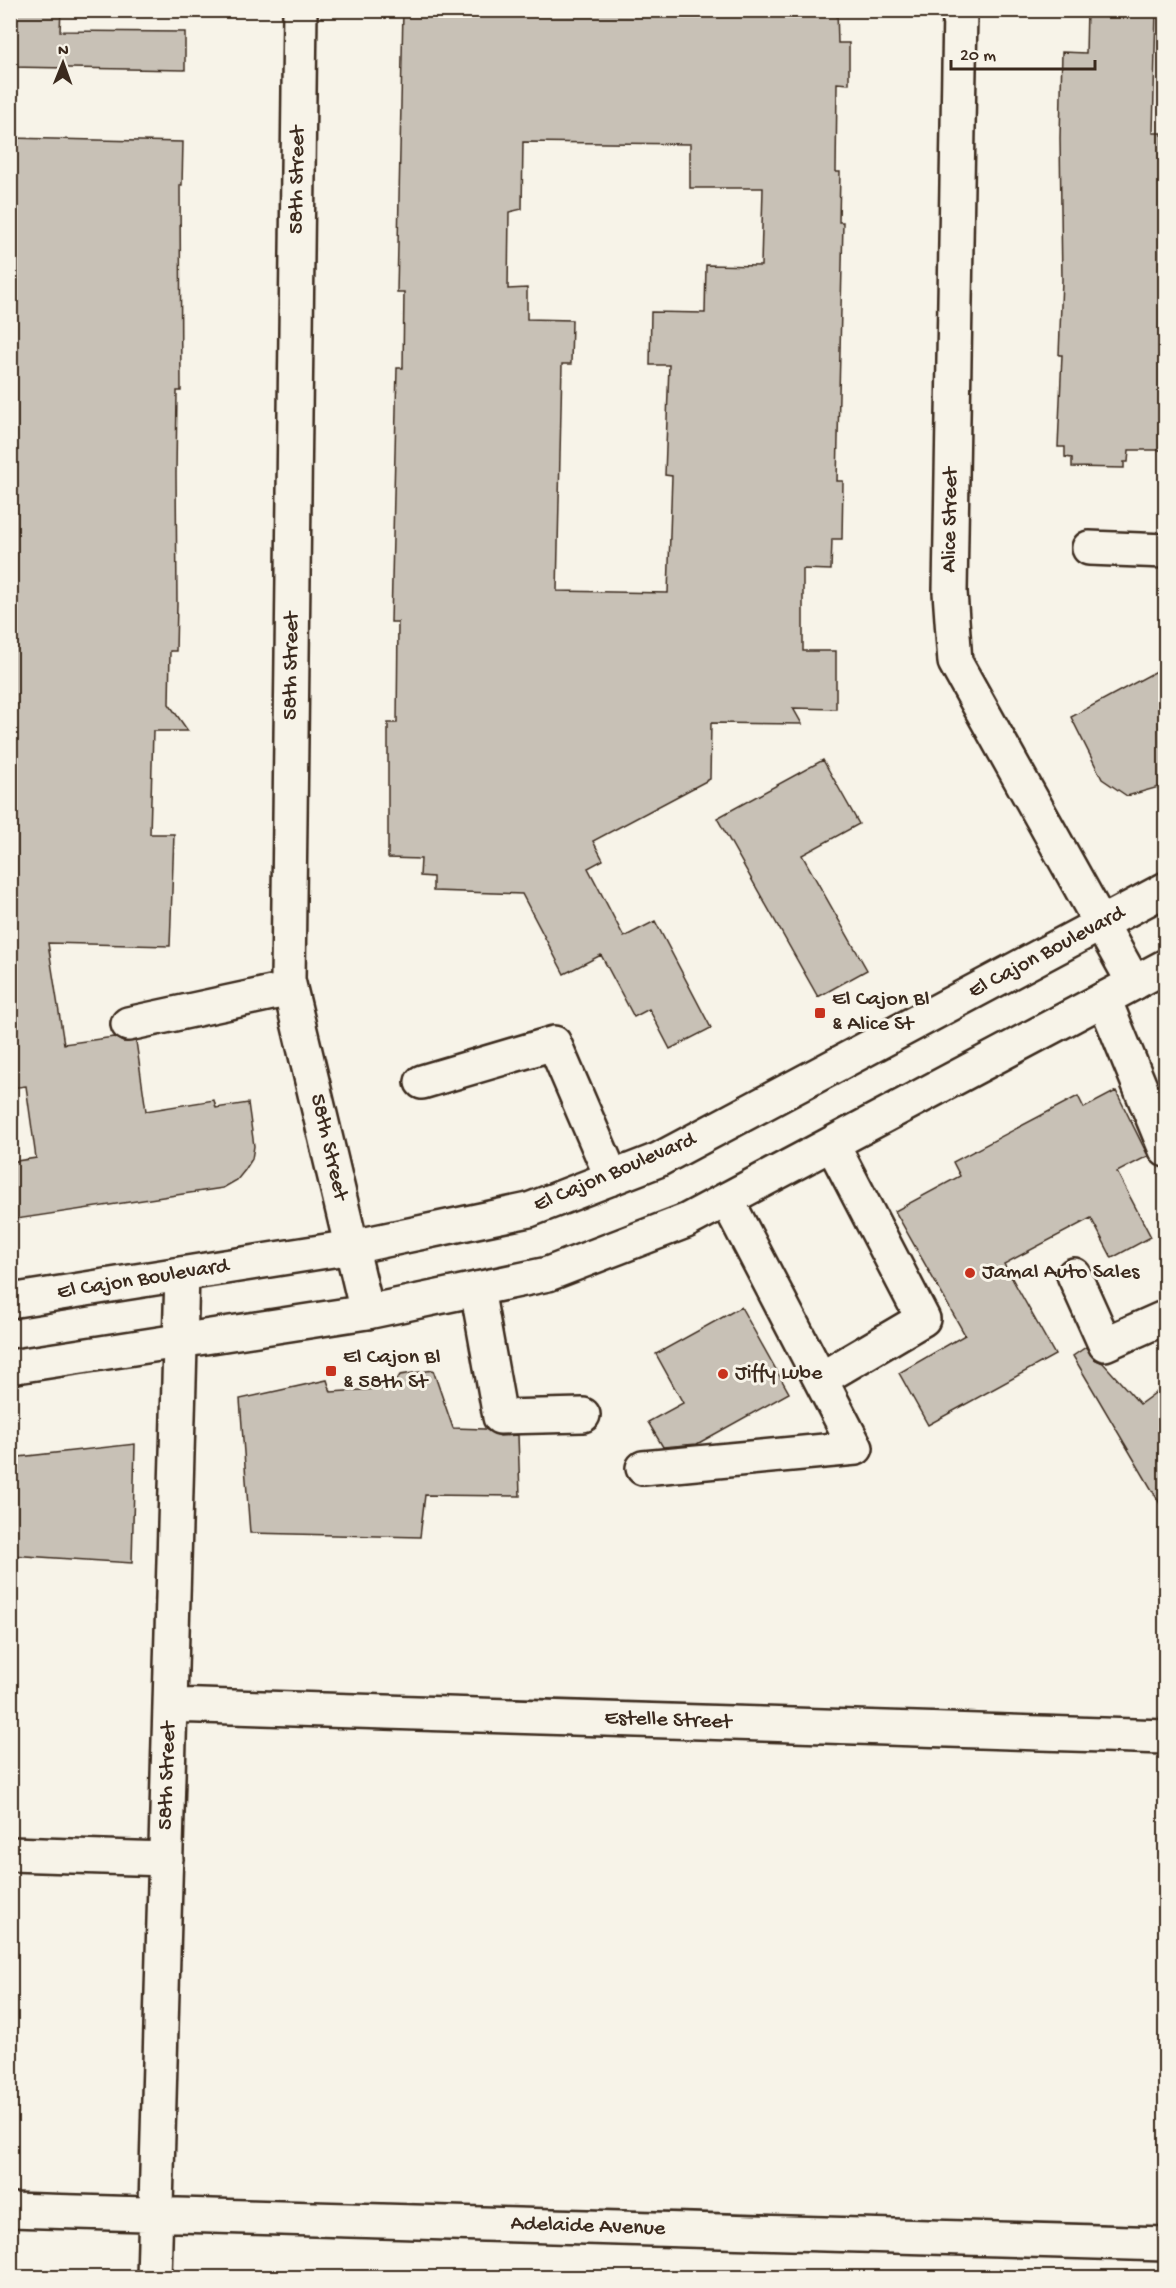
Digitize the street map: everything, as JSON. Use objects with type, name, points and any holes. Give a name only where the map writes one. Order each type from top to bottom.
[{"type":"street","name":"58th Street","points":[[300,10],[290,989],[368,1312]]},
{"type":"street","name":"Alice Street","points":[[960,10],[950,592],[955,662],[1101,924],[1156,976]]},
{"type":"street","points":[[1089,548],[1166,551]]},
{"type":"street","name":"El Cajon Boulevard","points":[[10,1301],[352,1247],[529,1210],[658,1160],[1166,890]]},
{"type":"street","points":[[10,1367],[368,1312],[549,1274],[686,1221],[1104,999],[1156,976]]},
{"type":"street","points":[[128,1024],[290,989]]},
{"type":"street","points":[[1104,999],[1166,1150]]},
{"type":"street","points":[[422,1082],[554,1043],[612,1178]]},
{"type":"street","points":[[821,1379],[923,1319],[832,1144]]},
{"type":"street","points":[[644,1468],[856,1448],[728,1200]]},
{"type":"street","name":"58th Street","points":[[154,2277],[182,1274]]},
{"type":"street","points":[[1074,1275],[1105,1344],[1166,1317]]},
{"type":"street","points":[[477,1289],[500,1417],[583,1415]]},
{"type":"street","name":"Estelle Street","points":[[170,1705],[1166,1737]]},
{"type":"street","points":[[10,1854],[166,1859]]},
{"type":"street","name":"Adelaide Avenue","points":[[10,2210],[1166,2244]]},
{"type":"building","points":[[10,10],[61,10],[60,31],[185,32],[185,70],[10,67]]},
{"type":"building","points":[[403,10],[837,10],[838,43],[849,43],[849,84],[837,83],[836,172],[840,172],[839,222],[843,222],[837,481],[843,481],[842,539],[832,539],[831,570],[803,569],[803,651],[836,651],[836,709],[793,708],[802,724],[711,723],[710,779],[593,841],[603,860],[588,868],[624,937],[655,921],[711,1028],[670,1049],[649,1009],[634,1017],[601,955],[564,974],[522,894],[433,891],[433,877],[420,876],[421,859],[388,858],[388,723],[397,723],[398,622],[391,622],[397,368],[403,368],[404,292],[397,292]],"holes":[[[523,142],[690,144],[690,188],[763,188],[761,266],[706,265],[705,313],[651,312],[650,365],[669,365],[665,475],[672,476],[668,593],[557,591],[562,364],[571,364],[572,320],[527,319],[527,288],[508,289],[509,212],[522,209]]]},
{"type":"building","points":[[1087,10],[1156,10],[1153,133],[1162,133],[1161,282],[1166,282],[1166,450],[1129,450],[1128,462],[1124,462],[1124,468],[1072,467],[1072,458],[1065,457],[1065,447],[1058,447],[1062,355],[1059,355],[1062,280],[1060,138],[1062,52],[1086,53]]},
{"type":"building","points":[[10,138],[183,142],[182,185],[180,185],[181,391],[177,391],[176,651],[170,651],[169,704],[188,731],[153,731],[150,834],[174,834],[170,946],[48,943],[64,1044],[114,1037],[123,1042],[136,1041],[146,1111],[214,1100],[216,1108],[248,1103],[254,1146],[252,1159],[245,1170],[237,1180],[223,1188],[10,1220],[10,1162],[36,1158],[26,1086],[10,1088]]},
{"type":"building","points":[[1166,666],[1166,785],[1127,796],[1102,779],[1071,717]]},
{"type":"building","points":[[823,760],[859,824],[802,855],[867,970],[818,997],[717,818]]},
{"type":"building","points":[[1116,1091],[1148,1156],[1117,1172],[1151,1237],[1112,1258],[1091,1218],[1004,1264],[1055,1355],[928,1425],[899,1373],[965,1335],[895,1211],[960,1176],[953,1162],[1078,1096],[1084,1108]]},
{"type":"building","name":"Jiffy Lube","points":[[741,1307],[789,1393],[697,1444],[663,1447],[648,1422],[683,1403],[656,1354]]},
{"type":"building","points":[[1086,1347],[1094,1359],[1103,1363],[1140,1404],[1166,1385],[1166,1514],[1073,1356]]},
{"type":"building","points":[[433,1370],[453,1428],[485,1429],[500,1436],[518,1435],[520,1496],[425,1495],[420,1537],[250,1533],[240,1399],[327,1380],[331,1392],[392,1388],[400,1375]]},
{"type":"building","points":[[135,1444],[132,1563],[10,1555],[10,1458]]},
{"type":"place","name":"El Cajon Bl & Alice St","points":[[820,1013]]},
{"type":"place","name":"Jamal Auto Sales","points":[[970,1273]]},
{"type":"place","name":"El Cajon Bl & 58th St","points":[[331,1371]]},
{"type":"place","name":"Jiffy Lube","points":[[723,1374]]}]
